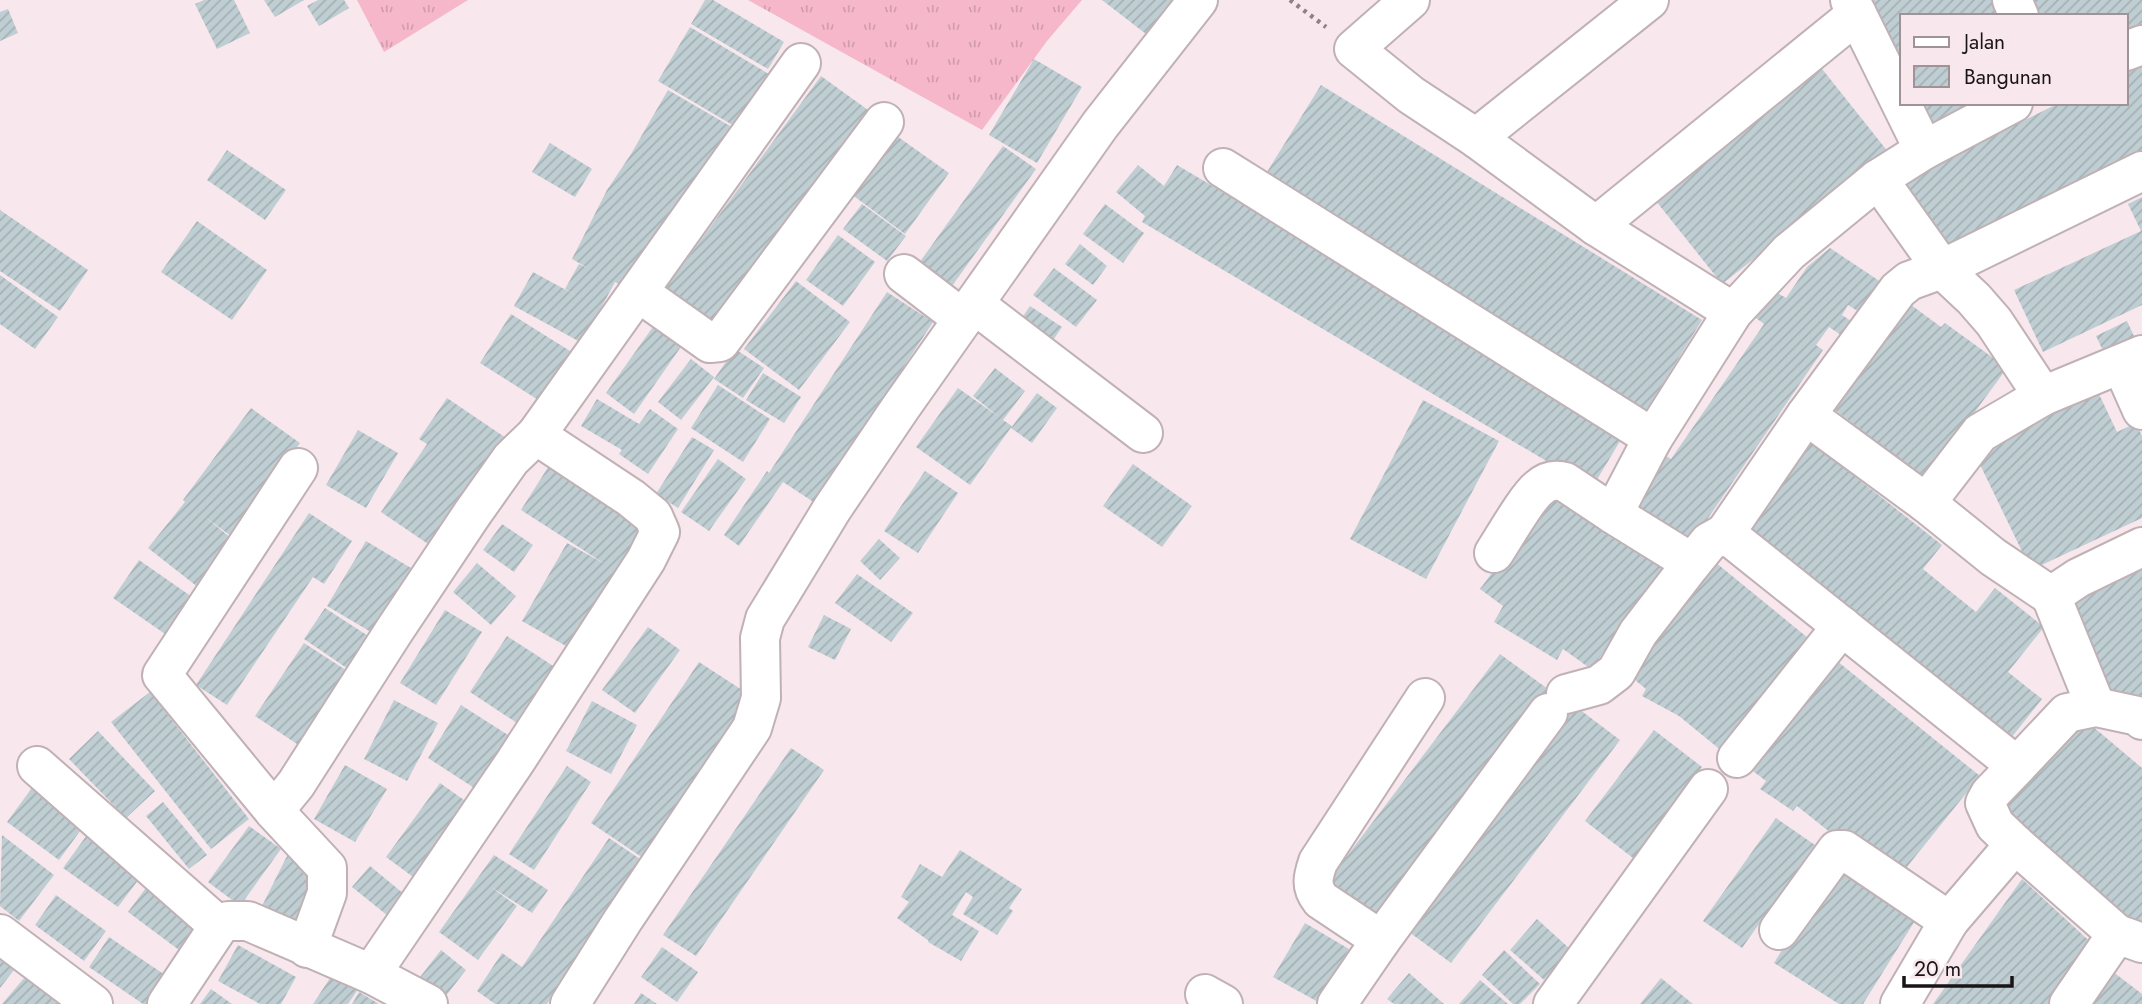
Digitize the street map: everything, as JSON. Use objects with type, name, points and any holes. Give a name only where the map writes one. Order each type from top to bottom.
[{"type":"street","points":[[570,1004],[623,919],[752,728],[761,698],[760,638],[765,619],[832,509],[1100,125],[1198,0]]},
{"type":"street","points":[[1410,0],[1354,49],[1410,95],[1476,138],[1596,226],[1732,312]]},
{"type":"street","points":[[1476,138],[1649,0]]},
{"type":"street","points":[[1596,226],[1853,7],[1900,102]]},
{"type":"street","points":[[274,811],[296,784],[472,514],[511,459],[536,435],[801,63]]},
{"type":"street","points":[[1902,105],[1924,150]]},
{"type":"street","points":[[1613,514],[1653,438],[1732,312],[1789,252],[1878,179],[1924,150],[2009,105]]},
{"type":"street","points":[[638,292],[710,343],[720,342],[884,122]]},
{"type":"street","points":[[1223,169],[1653,438]]},
{"type":"street","points":[[1337,1004],[1381,940],[1557,703],[1599,685],[1616,672],[1638,633],[1709,542],[1725,533],[1805,415],[1898,290],[1909,281],[1942,269],[2142,171]]},
{"type":"street","points":[[1878,179],[1942,269],[1994,322],[2043,396]]},
{"type":"street","points":[[904,274],[969,312],[1143,433]]},
{"type":"street","points":[[1926,503],[1980,433],[2043,396],[2132,360],[2142,410]]},
{"type":"street","points":[[1805,415],[1926,503],[1993,557],[2051,596],[2096,707]]},
{"type":"street","points":[[372,974],[515,762],[646,559],[660,532],[653,516],[646,510],[536,435]]},
{"type":"street","points":[[298,468],[162,675],[274,811],[327,868],[327,893],[307,948]]},
{"type":"street","points":[[1494,553],[1537,488],[1556,479],[1565,482],[1692,563]]},
{"type":"street","points":[[1725,533],[2017,766]]},
{"type":"street","points":[[2051,596],[2078,578],[2142,547]]},
{"type":"street","points":[[1737,758],[1842,626]]},
{"type":"street","points":[[1381,940],[1321,900],[1315,892],[1313,877],[1318,862],[1425,698]]},
{"type":"street","points":[[2069,1004],[2130,939],[2015,844],[1995,825],[1985,803],[1990,794],[2067,713],[2096,707],[2141,717]]},
{"type":"street","points":[[37,766],[219,926]]},
{"type":"street","points":[[1553,1004],[1708,789]]},
{"type":"street","points":[[1900,1004],[1948,921],[2015,844]]},
{"type":"street","points":[[1779,930],[1837,850],[1844,850],[1948,921]]},
{"type":"street","points":[[167,1004],[219,926],[228,921],[248,920],[307,948],[372,974],[428,1004]]},
{"type":"street","points":[[0,934],[93,1004]]},
{"type":"green space","points":[[357,0],[468,0],[384,52]]},
{"type":"green space","points":[[748,0],[1082,0],[1047,41],[982,130]]},
{"type":"building","points":[[204,0],[234,0],[250,33],[217,49],[195,4]]},
{"type":"building","points":[[264,0],[304,0],[275,17]]},
{"type":"building","points":[[318,0],[344,0],[349,8],[319,26],[307,6]]},
{"type":"building","points":[[705,0],[713,0],[784,42],[768,69],[691,24]]},
{"type":"building","points":[[1102,0],[1174,0],[1146,34]]},
{"type":"building","points":[[1865,0],[1998,0],[2004,14],[1900,14],[1900,74]]},
{"type":"building","points":[[2023,0],[2142,0],[2142,37],[2128,43],[2128,14],[2030,14]]},
{"type":"building","points":[[8,9],[18,33],[0,41],[0,12]]},
{"type":"building","points":[[690,27],[779,80],[746,133],[658,81]]},
{"type":"building","points":[[1034,59],[1082,87],[1037,163],[989,135]]},
{"type":"building","points":[[1815,60],[1889,153],[1722,284],[1648,191]]},
{"type":"building","points":[[2142,62],[2142,152],[1940,253],[1902,181],[2055,105],[2128,105],[2128,68]]},
{"type":"building","points":[[821,76],[875,115],[718,328],[665,289]]},
{"type":"building","points":[[1321,85],[1702,320],[1643,416],[1262,180]]},
{"type":"building","points":[[668,90],[737,130],[629,290],[615,282],[582,343],[514,306],[533,272],[577,296],[565,289],[579,264],[588,268],[572,259],[607,190]]},
{"type":"building","points":[[1915,105],[1980,105],[1927,130]]},
{"type":"building","points":[[894,134],[949,173],[905,234],[851,194]]},
{"type":"building","points":[[550,143],[592,169],[575,197],[532,172]]},
{"type":"building","points":[[1003,146],[1036,169],[947,293],[914,270]]},
{"type":"building","points":[[227,150],[286,190],[265,220],[207,180]]},
{"type":"building","points":[[1138,165],[1164,186],[1177,165],[1626,431],[1592,488],[1142,222],[1145,216],[1116,192]]},
{"type":"building","points":[[2142,197],[2142,305],[2043,352],[2014,290],[2141,231],[2128,204]]},
{"type":"building","points":[[862,204],[906,236],[887,261],[843,229]]},
{"type":"building","points":[[1105,204],[1144,233],[1123,263],[1083,234]]},
{"type":"building","points":[[0,210],[88,270],[60,311],[0,271]]},
{"type":"building","points":[[197,221],[267,270],[232,320],[161,272]]},
{"type":"building","points":[[838,235],[875,262],[843,306],[806,280]]},
{"type":"building","points":[[1080,244],[1107,266],[1093,285],[1065,264]]},
{"type":"building","points":[[1830,248],[1890,288],[1870,319],[1848,305],[1842,315],[1857,325],[1847,339],[1829,327],[1816,345],[1823,350],[1689,546],[1623,501],[1658,451],[1671,459],[1764,324],[1752,315],[1776,292],[1786,298],[1807,267]]},
{"type":"building","points":[[1054,268],[1097,300],[1076,327],[1033,295]]},
{"type":"building","points":[[0,275],[58,317],[35,349],[0,324]]},
{"type":"building","points":[[796,281],[850,322],[799,390],[744,349]]},
{"type":"building","points":[[887,292],[933,322],[815,503],[783,482],[739,546],[724,535],[767,471],[769,473]]},
{"type":"building","points":[[1899,296],[1941,327],[1945,323],[2007,368],[1925,480],[1821,399]]},
{"type":"building","points":[[1030,306],[1062,327],[1045,352],[1013,331]]},
{"type":"building","points":[[511,314],[586,361],[554,410],[480,363]]},
{"type":"building","points":[[2127,321],[2139,347],[2108,361],[2096,336]]},
{"type":"building","points":[[655,324],[683,344],[634,414],[606,393]]},
{"type":"building","points":[[735,349],[764,368],[743,398],[714,379]]},
{"type":"building","points":[[691,359],[714,377],[681,420],[658,402]]},
{"type":"building","points":[[995,368],[1025,391],[1003,420],[1012,426],[970,485],[916,447],[958,388],[999,417],[973,396]]},
{"type":"building","points":[[763,373],[801,397],[784,423],[746,400]]},
{"type":"building","points":[[718,385],[770,419],[743,462],[691,428]]},
{"type":"building","points":[[2097,390],[2117,432],[2136,423],[2142,436],[2142,518],[2031,570],[1972,448]]},
{"type":"building","points":[[1037,393],[1057,408],[1032,443],[1011,428]]},
{"type":"building","points":[[447,398],[506,438],[431,546],[381,512],[427,444],[419,439]]},
{"type":"building","points":[[597,399],[639,424],[650,409],[678,429],[648,474],[619,454],[622,450],[581,426]]},
{"type":"building","points":[[1423,400],[1499,441],[1426,579],[1350,539]]},
{"type":"building","points":[[251,408],[300,443],[231,536],[205,517],[236,542],[199,588],[148,548],[185,502],[183,500]]},
{"type":"building","points":[[358,430],[398,453],[366,508],[326,485]]},
{"type":"building","points":[[692,437],[714,450],[678,508],[656,494]]},
{"type":"building","points":[[1811,442],[1942,545],[1923,569],[1976,612],[1995,588],[2044,627],[2008,672],[2042,699],[2008,742],[1740,531]]},
{"type":"building","points":[[718,459],[746,479],[709,531],[681,512]]},
{"type":"building","points":[[552,461],[650,524],[573,650],[522,621],[567,543],[605,564],[521,510]]},
{"type":"building","points":[[1133,464],[1192,506],[1162,547],[1103,506]]},
{"type":"building","points":[[925,471],[958,493],[918,553],[884,531]]},
{"type":"building","points":[[1554,489],[1665,569],[1591,669],[1563,649],[1557,660],[1494,622],[1503,606],[1480,589]]},
{"type":"building","points":[[309,513],[352,541],[324,584],[313,577],[227,705],[196,685]]},
{"type":"building","points":[[502,524],[533,545],[514,572],[483,550]]},
{"type":"building","points":[[879,539],[900,558],[880,580],[860,561]]},
{"type":"building","points":[[366,541],[421,574],[381,638],[327,606]]},
{"type":"building","points":[[2142,554],[2142,695],[2111,711],[2054,597]]},
{"type":"building","points":[[139,560],[195,599],[168,636],[113,598]]},
{"type":"building","points":[[1715,562],[1813,642],[1723,752],[1679,716],[1642,696],[1646,689],[1624,671]]},
{"type":"building","points":[[477,563],[516,596],[491,625],[453,592]]},
{"type":"building","points":[[857,574],[913,613],[891,642],[835,603]]},
{"type":"building","points":[[325,608],[379,643],[357,675],[304,639]]},
{"type":"building","points":[[445,610],[482,632],[436,705],[400,683]]},
{"type":"building","points":[[824,615],[851,629],[835,660],[808,647]]},
{"type":"building","points":[[648,627],[680,650],[635,713],[602,690]]},
{"type":"building","points":[[507,636],[558,669],[520,725],[470,692]]},
{"type":"building","points":[[304,643],[355,676],[306,750],[255,716]]},
{"type":"building","points":[[1500,654],[1552,692],[1376,927],[1322,889]]},
{"type":"building","points":[[1832,657],[1980,776],[1894,883],[1797,806],[1793,811],[1760,789],[1766,781],[1745,765]]},
{"type":"building","points":[[699,662],[759,701],[643,858],[591,823]]},
{"type":"building","points":[[150,692],[249,819],[211,849],[111,722]]},
{"type":"building","points":[[394,700],[438,723],[407,781],[364,759]]},
{"type":"building","points":[[592,701],[637,725],[611,774],[566,751]]},
{"type":"building","points":[[461,705],[516,740],[482,793],[428,758]]},
{"type":"building","points":[[1575,706],[1620,740],[1451,963],[1405,929]]},
{"type":"building","points":[[2078,714],[2142,768],[2142,935],[1995,811]]},
{"type":"building","points":[[1654,730],[1702,767],[1633,858],[1585,821]]},
{"type":"building","points":[[98,731],[155,791],[126,818],[69,759]]},
{"type":"building","points":[[791,748],[824,770],[696,956],[663,935]]},
{"type":"building","points":[[345,765],[387,789],[355,842],[314,819]]},
{"type":"building","points":[[567,766],[591,782],[534,870],[509,854]]},
{"type":"building","points":[[440,783],[478,810],[424,885],[386,857]]},
{"type":"building","points":[[34,785],[86,823],[59,860],[7,822]]},
{"type":"building","points":[[163,802],[207,855],[189,869],[146,816]]},
{"type":"building","points":[[1776,818],[1815,845],[1742,948],[1703,921]]},
{"type":"building","points":[[249,826],[281,849],[240,906],[208,882]]},
{"type":"building","points":[[2,835],[54,875],[19,921],[0,906]]},
{"type":"building","points":[[87,835],[142,875],[118,907],[63,868]]},
{"type":"building","points":[[609,838],[643,861],[547,1004],[495,1004],[477,991],[502,953],[522,967]]},
{"type":"building","points":[[960,850],[1022,889],[1009,908],[1013,911],[997,935],[963,914],[973,897],[966,892],[952,915],[979,931],[961,961],[928,942],[897,918],[909,902],[901,897],[920,864],[942,877]]},
{"type":"building","points":[[494,855],[548,890],[532,913],[491,887],[517,906],[478,960],[439,932]]},
{"type":"building","points":[[287,856],[328,876],[303,926],[262,906]]},
{"type":"building","points":[[1840,857],[1923,908],[1863,1004],[1839,1004],[1774,963]]},
{"type":"building","points":[[370,866],[415,903],[398,924],[352,887]]},
{"type":"building","points":[[2022,879],[2097,948],[2060,1004],[1933,1004]]},
{"type":"building","points":[[151,881],[205,923],[183,953],[128,912]]},
{"type":"building","points":[[56,895],[106,931],[84,961],[35,925]]},
{"type":"building","points":[[1537,919],[1570,949],[1544,980],[1510,950]]},
{"type":"building","points":[[1305,923],[1349,949],[1318,1002],[1273,977]]},
{"type":"building","points":[[109,937],[168,977],[150,1004],[143,1004],[89,967]]},
{"type":"building","points":[[238,945],[296,977],[281,1004],[260,1004],[218,981]]},
{"type":"building","points":[[662,947],[698,972],[677,1002],[641,977]]},
{"type":"building","points":[[441,950],[466,970],[445,997],[420,977]]},
{"type":"building","points":[[1504,950],[1540,984],[1520,1004],[1513,1004],[1482,975]]},
{"type":"building","points":[[0,959],[14,970],[0,988]]},
{"type":"building","points":[[2108,968],[2142,994],[2142,1004],[2081,1004]]},
{"type":"building","points":[[336,969],[361,985],[348,1004],[313,1004]]},
{"type":"building","points":[[1409,973],[1444,1004],[1394,1004],[1387,999]]},
{"type":"building","points":[[25,977],[58,1004],[2,1004]]},
{"type":"building","points":[[1661,978],[1693,1004],[1640,1004]]},
{"type":"building","points":[[1480,980],[1508,1004],[1459,1004]]},
{"type":"building","points":[[211,989],[232,1004],[200,1004]]},
{"type":"building","points":[[359,992],[379,1004],[352,1004]]},
{"type":"building","points":[[641,993],[657,1004],[634,1004]]}]
